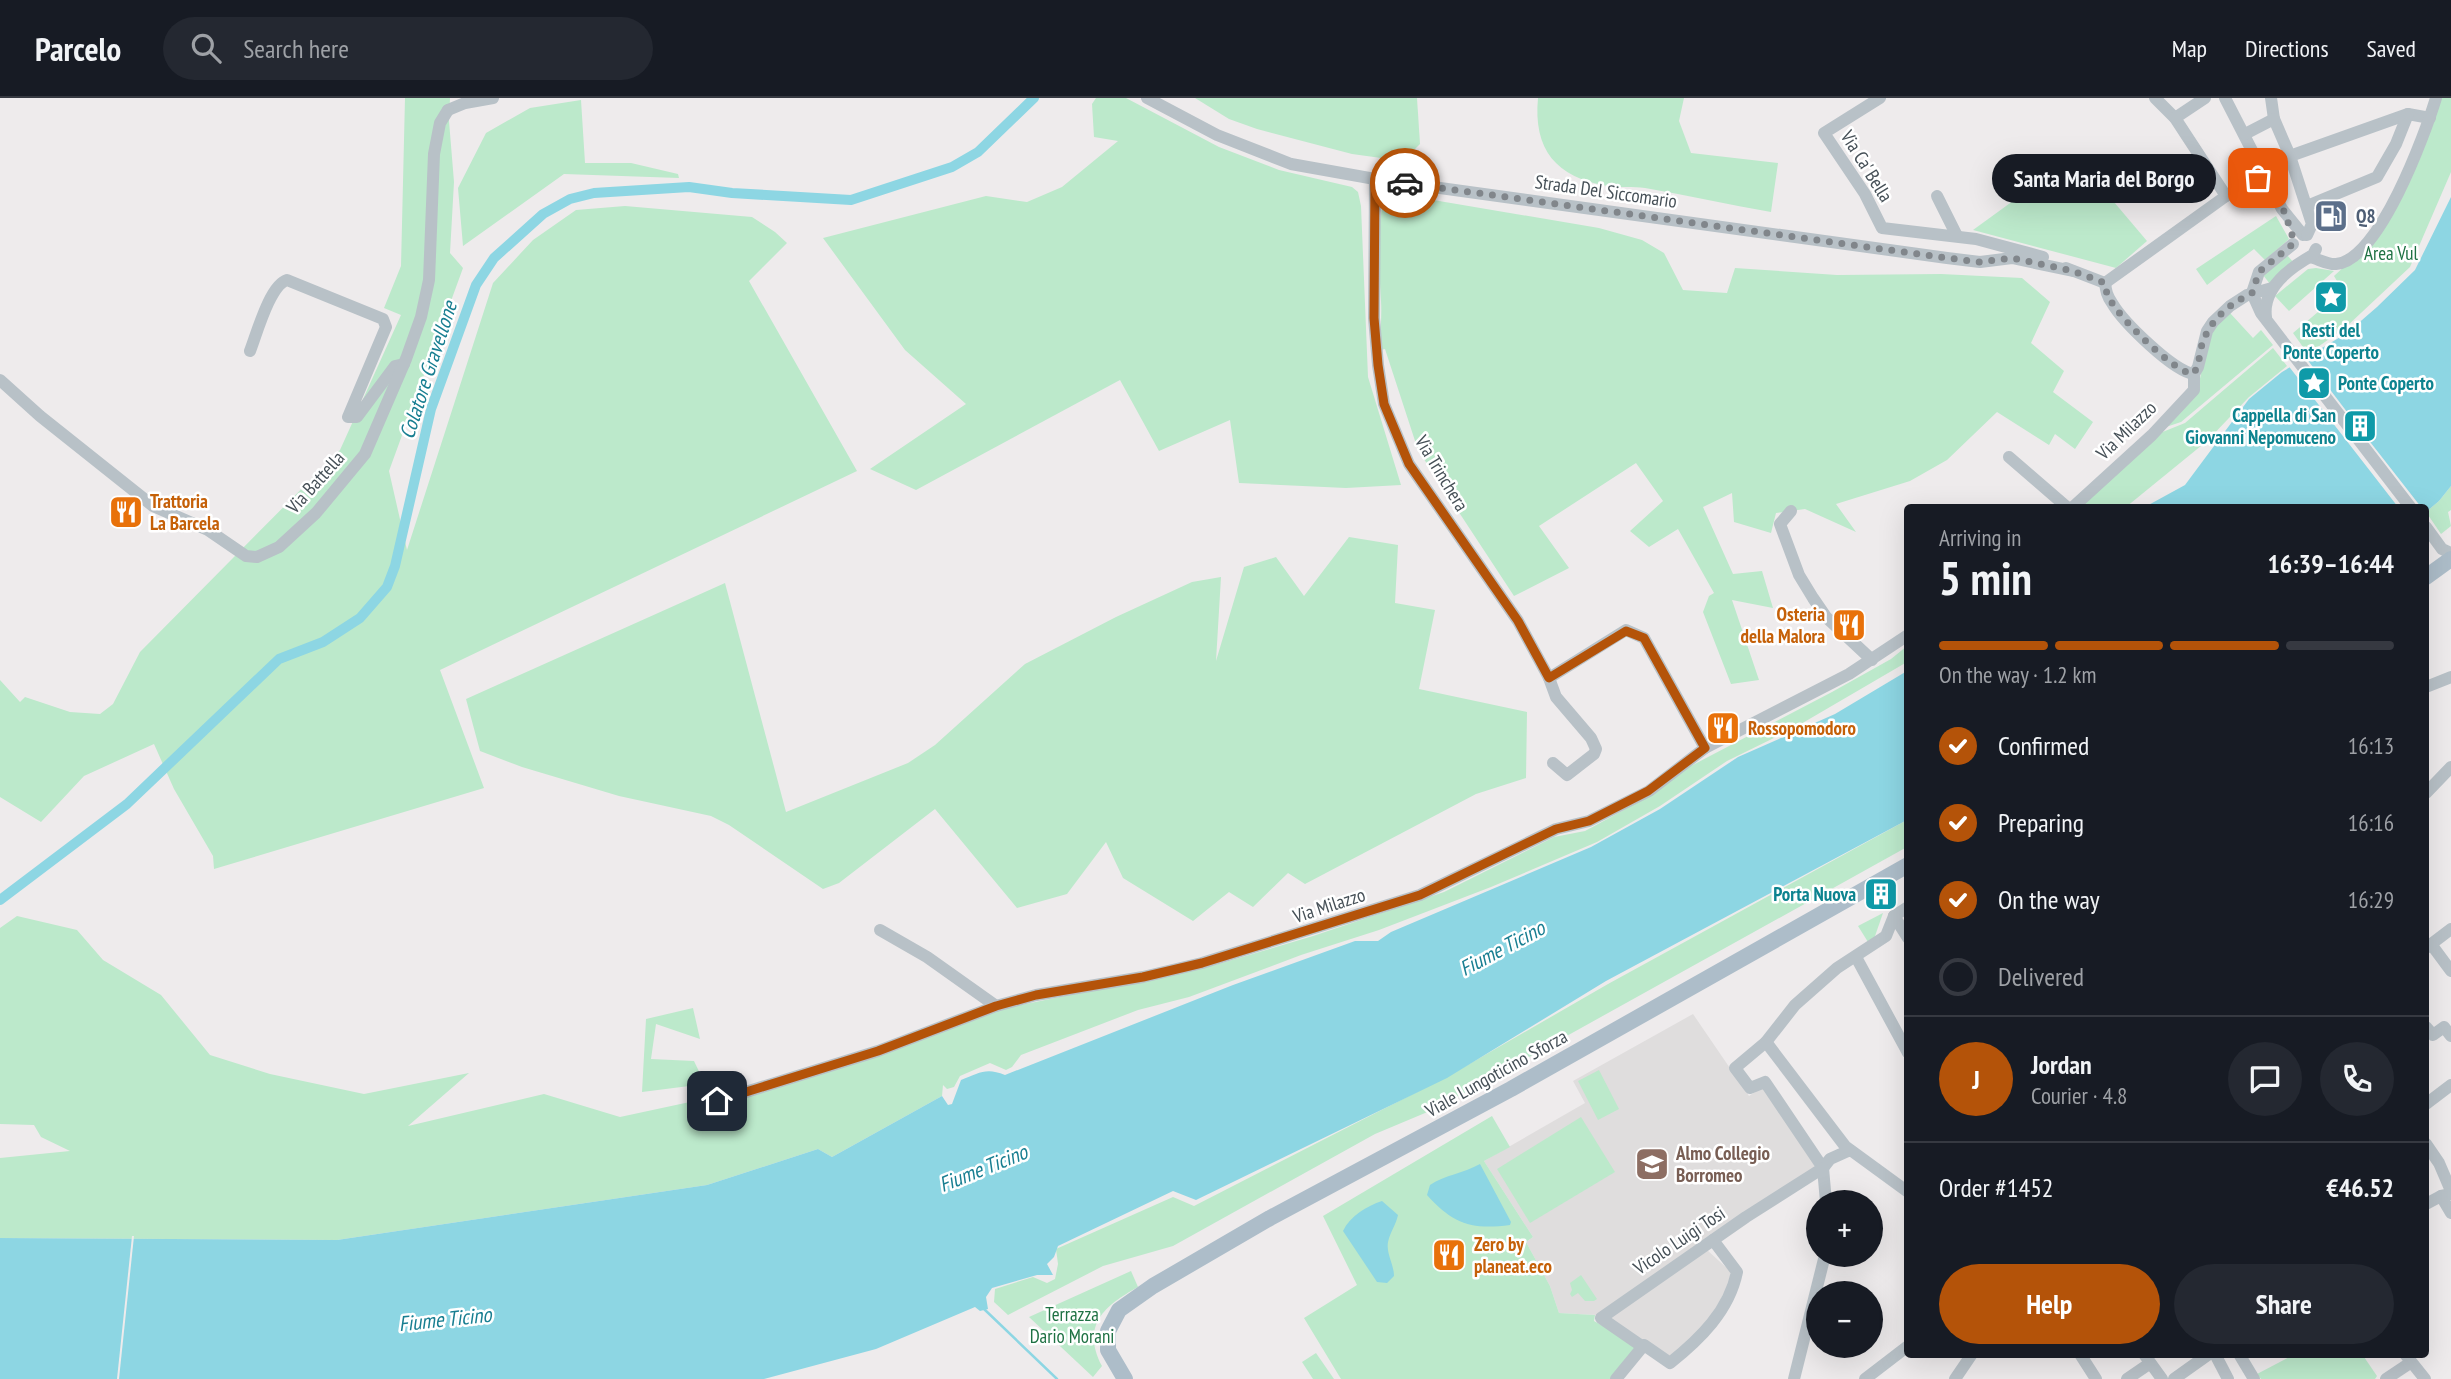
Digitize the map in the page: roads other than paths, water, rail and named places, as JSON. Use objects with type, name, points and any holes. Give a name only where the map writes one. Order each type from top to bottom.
[{"type":"main road","points":[[2429,575],[2451,559]]},
{"type":"main road","name":"Viale Lungoticino Sforza","points":[[1125,1379],[1108,1350],[1111,1323],[1119,1310],[1153,1286],[1270,1219],[1511,1089],[1904,866]]},
{"type":"street","points":[[448,104],[493,98]]},
{"type":"street","name":"Strada Del Siccomario","points":[[1147,98],[1217,135],[1291,164],[1375,179],[1947,258],[1980,262],[2012,258],[2073,271]]},
{"type":"street","name":"Via Ca' Bella","points":[[1880,98],[1824,133],[1864,194],[1882,228],[1956,236],[2010,247],[2046,258],[2105,283]]},
{"type":"street","points":[[2155,98],[2175,118],[2226,196]]},
{"type":"street","points":[[2175,118],[2205,98]]},
{"type":"street","points":[[2225,98],[2299,239],[2295,254],[2310,255],[2336,264],[2349,259],[2366,243],[2393,204],[2414,162],[2436,98]]},
{"type":"street","points":[[2271,98],[2274,119],[2290,156],[2312,224],[2299,239],[2259,272],[2252,293],[2266,316],[2408,504]]},
{"type":"street","name":"Via Battella","points":[[0,380],[146,502],[208,530],[246,556],[257,557],[279,547],[316,513],[365,454],[404,364],[421,317],[429,280],[433,154],[440,123],[448,104]]},
{"type":"street","points":[[2290,156],[2409,114],[2430,118]]},
{"type":"street","points":[[2307,206],[2377,177],[2409,114]]},
{"type":"street","points":[[2245,134],[2274,119]]},
{"type":"street","points":[[2193,374],[2186,373],[2136,332],[2112,304],[2105,283],[2226,196],[2264,175]]},
{"type":"street","name":"Via Trinchera","points":[[1375,179],[1374,318],[1384,404],[1409,464],[1518,621],[1549,678],[1556,697],[1591,738],[1596,748],[1594,754],[1567,775],[1553,763]]},
{"type":"street","points":[[1937,196],[1956,236]]},
{"type":"street","points":[[2266,316],[2266,301],[2272,288],[2310,255],[2315,242],[2299,239]]},
{"type":"street","points":[[250,351],[273,293],[280,282],[287,280],[383,319],[386,327],[348,416],[357,417],[395,366],[404,364]]},
{"type":"street","points":[[2252,293],[2272,288]]},
{"type":"street","name":"Via Milazzo","points":[[2074,504],[2152,435],[2194,390],[2193,374],[2198,367],[2207,331],[2230,306],[2252,293]]},
{"type":"street","name":"Via Milazzo","points":[[2009,457],[2065,504]]},
{"type":"street","points":[[1791,511],[1780,524],[1799,575],[1826,617],[1872,660]]},
{"type":"street","points":[[2429,531],[2442,549],[2451,553]]},
{"type":"street","points":[[1549,678],[1626,631],[1633,632],[1644,638],[1705,748]]},
{"type":"street","name":"Via Milazzo","points":[[717,1101],[878,1051],[996,1006],[1036,995],[1143,977],[1202,963],[1420,895],[1556,829],[1589,821],[1639,796],[1705,748],[1872,660],[1904,638]]},
{"type":"street","points":[[2429,686],[2451,677]]},
{"type":"street","points":[[2429,790],[2451,767]]},
{"type":"street","points":[[1825,1190],[1823,1168],[1765,1082],[1750,1088],[1735,1068],[1766,1042],[1795,1005],[1838,968],[1886,936],[1894,916],[1904,910]]},
{"type":"street","points":[[1894,916],[1904,932]]},
{"type":"street","points":[[2429,945],[2451,929]]},
{"type":"street","points":[[880,930],[927,957],[996,1006]]},
{"type":"street","points":[[2429,947],[2451,971]]},
{"type":"street","points":[[1856,957],[1904,1046]]},
{"type":"street","points":[[2429,1030],[2433,1035],[2444,1027],[2451,1036]]},
{"type":"street","points":[[1766,1042],[1815,1109],[1850,1150],[1904,1189]]},
{"type":"street","points":[[2429,1102],[2451,1085]]},
{"type":"street","points":[[2429,1148],[2439,1163],[2451,1213]]},
{"type":"street","name":"Vicolo Luigi Tosi","points":[[1643,1346],[1601,1318],[1823,1168],[1830,1159],[1850,1150]]},
{"type":"street","points":[[2439,1163],[2451,1156]]},
{"type":"street","points":[[2429,1203],[2448,1194]]},
{"type":"street","points":[[1616,1379],[1643,1346],[1670,1363],[1703,1334],[1722,1310],[1737,1272],[1713,1240]]},
{"type":"street","points":[[1794,1379],[1822,1267]]},
{"type":"street","points":[[1865,1379],[1904,1349]]},
{"type":"street","points":[[1955,1379],[1969,1358]]},
{"type":"street","points":[[2083,1358],[2096,1379]]},
{"type":"street","points":[[2174,1379],[2203,1358]]},
{"type":"street","points":[[2217,1358],[2228,1379]]},
{"type":"street","points":[[2127,1379],[2146,1359],[2162,1379]]},
{"type":"street","points":[[2386,1379],[2408,1359],[2426,1379]]},
{"type":"street","points":[[2241,1360],[2254,1379]]},
{"type":"water","points":[[2451,197],[2451,486],[2439,501],[2429,509],[2429,504],[2150,504],[2185,485],[2249,399],[2282,372],[2347,333],[2415,270]]},
{"type":"water","name":"Fiume Ticino","points":[[1904,673],[1904,822],[1606,981],[1447,1078],[1196,1200],[1173,1191],[1058,1246],[1054,1257],[1047,1264],[1053,1275],[1037,1275],[992,1288],[986,1297],[988,1309],[980,1311],[975,1307],[876,1349],[764,1379],[0,1379],[0,1238],[337,1240],[707,1185],[818,1149],[832,1157],[942,1096],[948,1105],[952,1104],[961,1080],[973,1075],[987,1071],[1005,1075],[1233,985],[1355,941],[1378,941],[1391,932],[1591,847],[1660,809],[1738,757],[1835,714]]},
{"type":"water","points":[[1480,1164],[1511,1222],[1510,1225],[1464,1223],[1446,1213],[1427,1195],[1430,1185]]},
{"type":"water","points":[[1382,1201],[1398,1215],[1388,1246],[1394,1276],[1387,1283],[1377,1282],[1343,1231],[1359,1212]]},
{"type":"waterway","name":"Colatore Gravellone","points":[[0,900],[127,804],[279,659],[323,642],[360,618],[387,587],[395,566],[431,409],[476,285],[494,258],[543,214],[570,199],[594,193],[689,187],[732,193],[851,200],[952,167],[978,152],[1034,98]]},
{"type":"waterway","points":[[984,1309],[1057,1379]]},
{"type":"place","name":"Santa Maria del Borgo","points":[[2258,178]]},
{"type":"place","name":"Q8","points":[[2331,216]]},
{"type":"place","name":"Resti del Ponte Coperto","points":[[2331,297]]},
{"type":"place","name":"Ponte Coperto","points":[[2314,383]]},
{"type":"place","name":"Cappella di San Giovanni Nepomuceno","points":[[2360,426]]},
{"type":"place","name":"Trattoria La Barcela","points":[[126,512]]},
{"type":"place","name":"Osteria della Malora","points":[[1849,625]]},
{"type":"place","name":"Rossopomodoro","points":[[1723,728]]},
{"type":"place","name":"Porta Nuova","points":[[1881,894]]},
{"type":"place","name":"Almo Collegio Borromeo","points":[[1652,1164]]},
{"type":"place","name":"Zero by planeat.eco","points":[[1449,1255]]},
{"type":"park label","name":"Area Vul","points":[[2391,253]]},
{"type":"park label","name":"Terrazza Dario Morani","points":[[1072,1325]]}]
